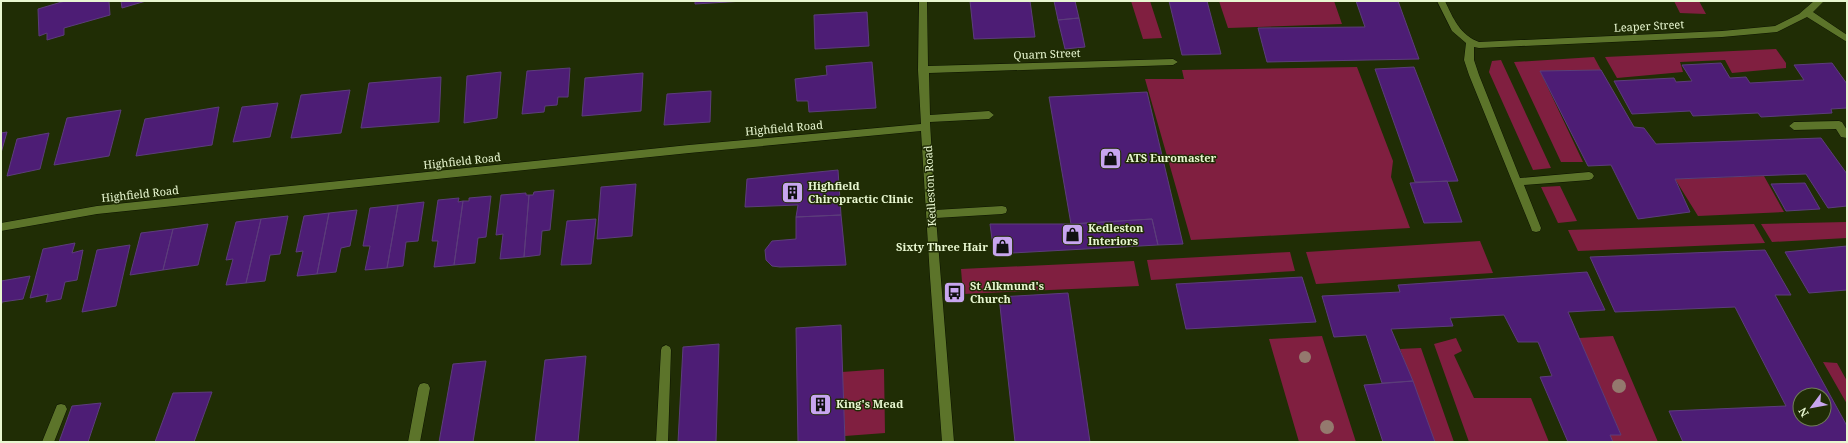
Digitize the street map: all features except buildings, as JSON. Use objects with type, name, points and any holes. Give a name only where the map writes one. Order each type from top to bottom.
[{"type":"street","name":"Kedleston Road","points":[[923,1],[923,70],[931,214],[948,442]]},
{"type":"street","points":[[1441,1],[1452,26],[1457,33],[1470,43],[1469,60],[1536,228]]},
{"type":"street","name":"Leaper Street","points":[[1470,43],[1479,46],[1749,32],[1777,29],[1788,25],[1820,1]]},
{"type":"street","points":[[1807,12],[1847,39]]},
{"type":"street","name":"Quarn Street","points":[[923,70],[1173,62]]},
{"type":"street","name":"Highfield Road","points":[[1,226],[97,210],[688,149],[989,115]]},
{"type":"street","points":[[1794,126],[1839,125],[1844,134],[1847,134]]},
{"type":"street","points":[[1517,182],[1589,176]]},
{"type":"street","points":[[931,214],[1002,210]]},
{"type":"street","points":[[662,442],[666,350]]},
{"type":"street","points":[[414,442],[424,388]]},
{"type":"street","points":[[48,442],[61,409]]},
{"type":"shaded area","points":[[1131,1],[1150,1],[1162,38],[1143,39]]},
{"type":"shaded area","points":[[1219,1],[1334,1],[1342,24],[1228,28]]},
{"type":"shaded area","points":[[1674,1],[1699,1],[1706,14],[1680,13]]},
{"type":"shaded area","points":[[1776,49],[1786,63],[1786,68],[1732,73],[1725,60],[1680,62],[1683,72],[1617,78],[1605,57]]},
{"type":"shaded area","points":[[1594,57],[1601,70],[1540,71],[1583,162],[1561,162],[1514,62]]},
{"type":"shaded area","points":[[1501,60],[1551,168],[1533,170],[1489,72],[1492,61]]},
{"type":"shaded area","points":[[1357,67],[1393,161],[1391,177],[1410,228],[1191,240],[1145,79],[1184,79],[1182,70]]},
{"type":"shaded area","points":[[1764,176],[1784,212],[1698,216],[1675,179]]},
{"type":"shaded area","points":[[1560,186],[1577,221],[1558,223],[1541,187]]},
{"type":"shaded area","points":[[1847,222],[1847,238],[1772,242],[1761,224]]},
{"type":"shaded area","points":[[1754,224],[1765,243],[1578,251],[1568,230]]},
{"type":"shaded area","points":[[1480,241],[1493,273],[1316,284],[1306,252]]},
{"type":"shaded area","points":[[1290,252],[1295,271],[1151,280],[1147,260]]},
{"type":"shaded area","points":[[1134,261],[1139,286],[963,294],[961,269]]},
{"type":"shaded area","points":[[1322,336],[1356,442],[1299,442],[1269,339]]},
{"type":"shaded area","points":[[1613,336],[1658,442],[1613,442],[1610,435],[1621,435],[1579,338]]},
{"type":"shaded area","points":[[1456,338],[1462,351],[1454,355],[1474,398],[1531,398],[1549,442],[1469,442],[1434,344]]},
{"type":"shaded area","points":[[1421,348],[1454,442],[1435,442],[1400,349]]},
{"type":"shaded area","points":[[1823,362],[1837,363],[1847,381],[1847,404]]},
{"type":"shaded area","points":[[884,369],[885,433],[845,436],[842,372]]},
{"type":"place","name":"ATS Euromaster","points":[[1111,158]]},
{"type":"place","name":"Highfield Chiropractic Clinic","points":[[793,192]]},
{"type":"place","name":"Kedleston Interiors","points":[[1073,234]]},
{"type":"place","name":"Sixty Three Hair","points":[[1003,247]]},
{"type":"place","name":"St Alkmund's Church","points":[[955,292]]},
{"type":"place","name":"King's Mead","points":[[821,404]]}]
